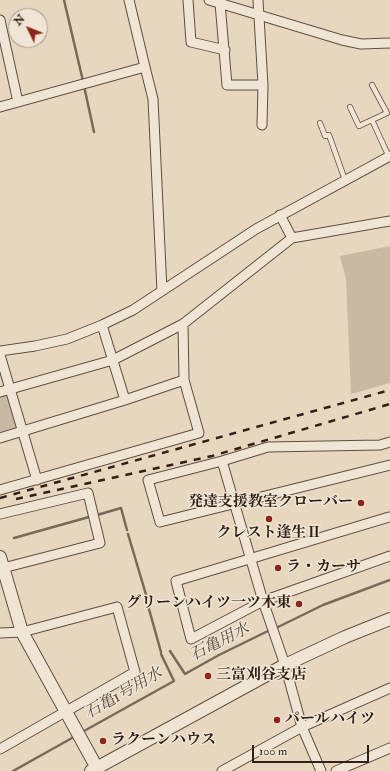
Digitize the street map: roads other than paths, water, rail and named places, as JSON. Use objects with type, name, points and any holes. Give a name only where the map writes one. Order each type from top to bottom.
[{"type":"street","points":[[129,0],[153,99],[162,291]]},
{"type":"street","points":[[188,0],[191,42],[224,50]]},
{"type":"street","points":[[209,0],[220,2],[342,40],[361,44],[390,43]]},
{"type":"street","points":[[258,0],[263,85],[262,125]]},
{"type":"street","points":[[220,2],[227,85],[263,85]]},
{"type":"street","points":[[0,20],[18,102]]},
{"type":"street","points":[[0,106],[145,67]]},
{"type":"street","points":[[0,351],[35,346],[67,338],[102,325],[133,310],[218,252],[256,229],[390,157]]},
{"type":"street","points":[[280,215],[292,238]]},
{"type":"street","points":[[0,392],[113,360],[183,324],[292,238],[390,221]]},
{"type":"street","points":[[0,490],[199,433],[184,380],[183,324]]},
{"type":"street","points":[[102,325],[125,400]]},
{"type":"street","points":[[0,354],[37,480]]},
{"type":"street","points":[[0,438],[125,400],[184,380]]},
{"type":"street","points":[[390,442],[380,445],[268,447],[222,461],[148,480],[160,522],[390,466]]},
{"type":"street","points":[[222,461],[263,601],[285,666],[302,727],[321,771]]},
{"type":"street","points":[[0,514],[88,494],[100,543],[1,563],[22,632],[95,770],[285,666],[345,637],[390,619]]},
{"type":"street","points":[[390,517],[176,581],[192,639],[263,601],[390,556]]},
{"type":"street","points":[[0,633],[22,632],[117,607],[135,672],[2,748],[0,738]]},
{"type":"street","points":[[222,771],[302,727],[390,688]]},
{"type":"street","points":[[336,771],[390,748]]},
{"type":"lane","points":[[350,106],[358,126],[387,113],[372,85]]},
{"type":"lane","points":[[372,120],[390,157]]},
{"type":"lane","points":[[320,123],[325,136],[329,135],[345,180]]},
{"type":"waterway","points":[[64,0],[83,81]]},
{"type":"waterway","points":[[84,86],[94,132]]},
{"type":"waterway","name":"石亀用水","points":[[97,515],[121,508],[127,530]]},
{"type":"waterway","name":"石亀用水","points":[[14,538],[89,517]]},
{"type":"waterway","name":"石亀用水","points":[[128,534],[147,598]]},
{"type":"waterway","name":"石亀用水","points":[[276,628],[323,605],[390,580]]},
{"type":"waterway","name":"石亀用水","points":[[147,602],[161,652]]},
{"type":"waterway","name":"石亀用水","points":[[170,651],[185,674],[219,655],[268,631]]},
{"type":"waterway","name":"石亀1号用水","points":[[84,731],[174,681],[161,654]]},
{"type":"waterway","name":"石亀1号用水","points":[[13,771],[72,738]]},
{"type":"railway","points":[[0,498],[390,390]]},
{"type":"railway","points":[[16,499],[212,456],[390,404]]},
{"type":"place","name":"発達支援教室クローバー","points":[[361,503]]},
{"type":"place","name":"クレスト逢生Ⅱ","points":[[269,519]]},
{"type":"place","name":"ラ・カーサ","points":[[278,568]]},
{"type":"place","name":"グリーンハイツ一ツ木東","points":[[299,604]]},
{"type":"place","name":"三富刈谷支店","points":[[208,676]]},
{"type":"place","name":"パールハイツ","points":[[277,720]]},
{"type":"place","name":"ラクーンハウス","points":[[103,741]]}]
